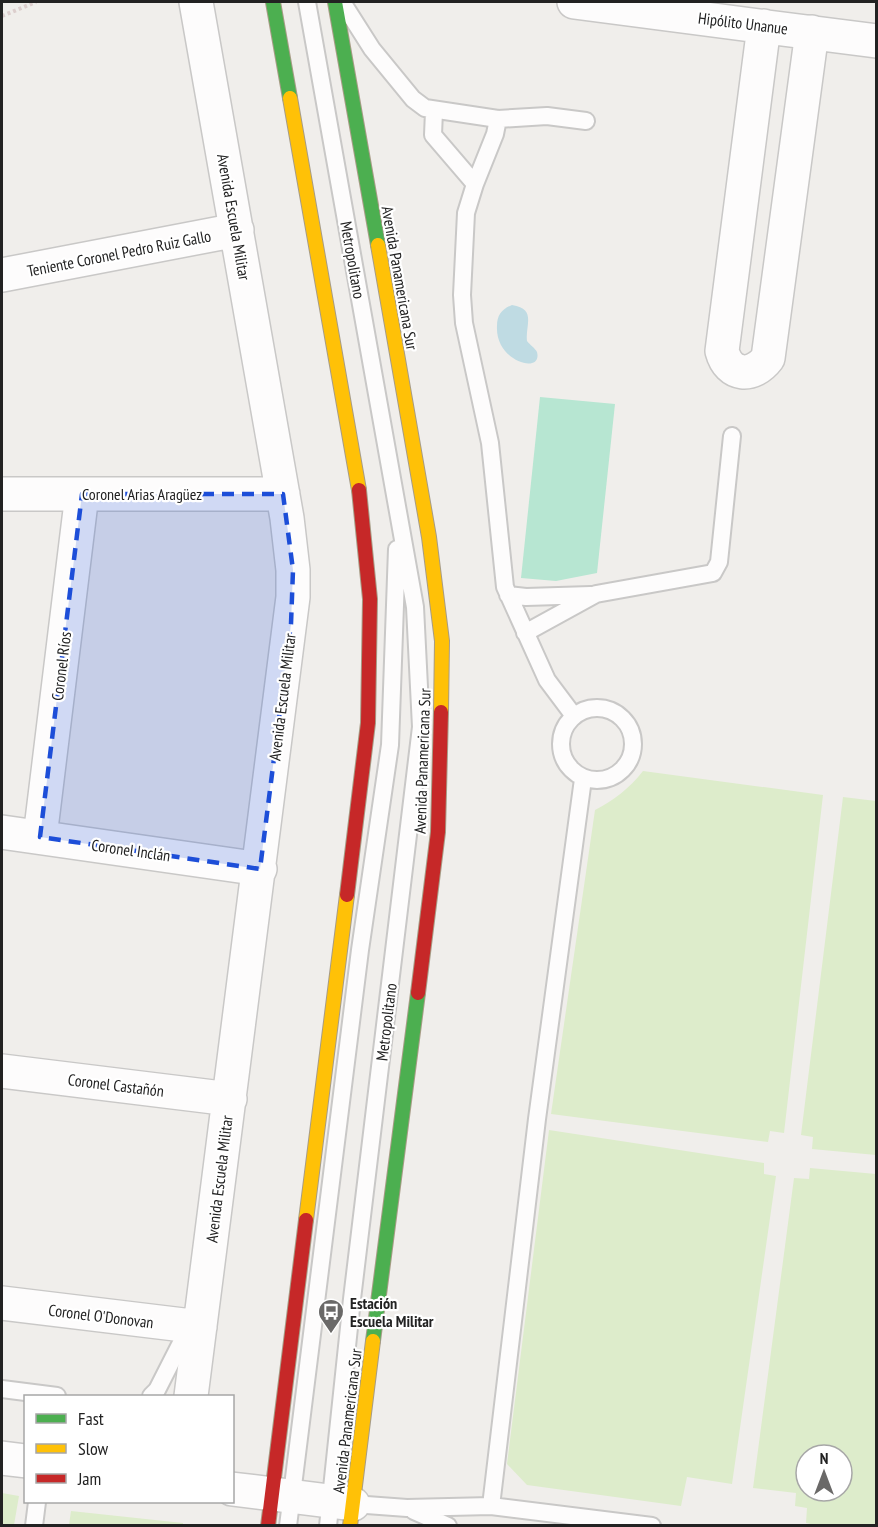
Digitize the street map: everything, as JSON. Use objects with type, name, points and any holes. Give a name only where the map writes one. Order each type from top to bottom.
[{"type":"main road","points":[[267,1526],[284,1505],[368,723],[370,599],[362,509],[273,2]]},
{"type":"main road","name":"Avenida Panamericana Sur","points":[[335,2],[429,537],[442,641],[438,832],[341,1514]]},
{"type":"street","name":"Avenida Escuela Militar","points":[[191,1395],[194,1327],[230,1099],[293,597],[291,544],[283,494],[196,2]]},
{"type":"street","name":"Hipólito Unanue","points":[[574,2],[876,41]]},
{"type":"street","points":[[764,26],[722,351],[725,361],[742,372],[753,371],[762,366],[768,358],[812,32]]},
{"type":"street","points":[[741,209],[788,215]]},
{"type":"street","name":"Teniente Coronel Pedro Ruiz Gallo","points":[[2,275],[237,230]]},
{"type":"street","name":"Coronel Arias Aragüez","points":[[2,494],[283,494]]},
{"type":"street","name":"Coronel Ríos","points":[[40,837],[82,494]]},
{"type":"street","name":"Coronel Inclán","points":[[2,832],[260,868]]},
{"type":"street","name":"Coronel Castañón","points":[[2,1071],[230,1099]]},
{"type":"street","name":"Coronel O'Donovan","points":[[2,1303],[194,1327]]},
{"type":"street","points":[[2,1458],[24,1461]]},
{"type":"street","points":[[234,1489],[284,1505],[341,1514]]},
{"type":"lane","name":"Metropolitano","points":[[307,2],[415,607],[421,727],[354,1287],[341,1514]]},
{"type":"lane","points":[[342,2],[372,49],[418,105],[434,111],[498,119],[547,116],[586,121]]},
{"type":"lane","points":[[434,111],[434,135],[475,184]]},
{"type":"lane","points":[[498,119],[495,134],[475,184],[465,224],[463,308],[490,443],[503,576],[508,595],[547,680],[574,716]]},
{"type":"lane","points":[[508,595],[596,594],[712,573],[719,562],[732,436]]},
{"type":"lane","name":"Metropolitano","points":[[284,1505],[390,745],[398,519]]},
{"type":"lane","points":[[525,633],[596,594]]},
{"type":"lane","points":[[590,709],[609,710],[627,724],[632,736],[630,758],[625,768],[606,780],[583,779],[567,765],[562,756],[562,734],[574,716],[590,709]]},
{"type":"lane","points":[[491,1506],[537,1119],[583,779]]},
{"type":"lane","points":[[152,1395],[194,1327]]},
{"type":"lane","points":[[2,1389],[49,1395]]},
{"type":"lane","points":[[34,1526],[37,1503]]},
{"type":"lane","points":[[341,1514],[407,1508],[491,1506],[652,1526]]},
{"type":"lane","points":[[407,1508],[448,1526]]},
{"type":"path","points":[[2,16],[36,2]]},
{"type":"highlighted area","points":[[82,494],[283,494],[293,570],[291,624],[260,869],[40,837]]},
{"type":"green space","points":[[540,397],[615,404],[597,573],[556,581],[521,578]]},
{"type":"green space","points":[[643,771],[823,795],[784,1133],[770,1131],[768,1142],[551,1114],[595,810],[621,794]]},
{"type":"green space","points":[[843,797],[876,801],[876,1155],[812,1149],[813,1137],[801,1135]]},
{"type":"green space","points":[[549,1130],[764,1163],[764,1174],[776,1176],[732,1484],[687,1477],[681,1506],[527,1485],[507,1464]]},
{"type":"green space","points":[[810,1168],[876,1174],[876,1525],[820,1526],[806,1523],[807,1508],[795,1506],[795,1503],[854,1503],[854,1443],[794,1443],[794,1493],[753,1488],[794,1178],[809,1179]]},
{"type":"green space","points":[[2,1493],[19,1496],[14,1525],[2,1525]]},
{"type":"green space","points":[[71,1511],[183,1523],[183,1525],[69,1525]]},
{"type":"water","points":[[512,305],[525,310],[527,314],[527,341],[537,352],[537,359],[533,363],[518,361],[510,356],[498,338],[499,316],[505,308]]},
{"type":"traffic: fast","points":[[273,2],[290,98]]},
{"type":"traffic: fast","points":[[335,2],[378,245]]},
{"type":"traffic: fast","points":[[373,1341],[418,993]]},
{"type":"traffic: slow","points":[[290,98],[359,490]]},
{"type":"traffic: slow","points":[[378,245],[429,537],[442,641],[441,712]]},
{"type":"traffic: slow","points":[[306,1220],[347,895]]},
{"type":"traffic: slow","points":[[350,1526],[373,1341]]},
{"type":"traffic: jam","points":[[347,895],[368,723],[370,599],[359,490]]},
{"type":"traffic: jam","points":[[418,993],[438,832],[441,712]]},
{"type":"traffic: jam","points":[[268,1526],[306,1220]]},
{"type":"place","name":"Estación Escuela Militar","points":[[331,1335]]}]
